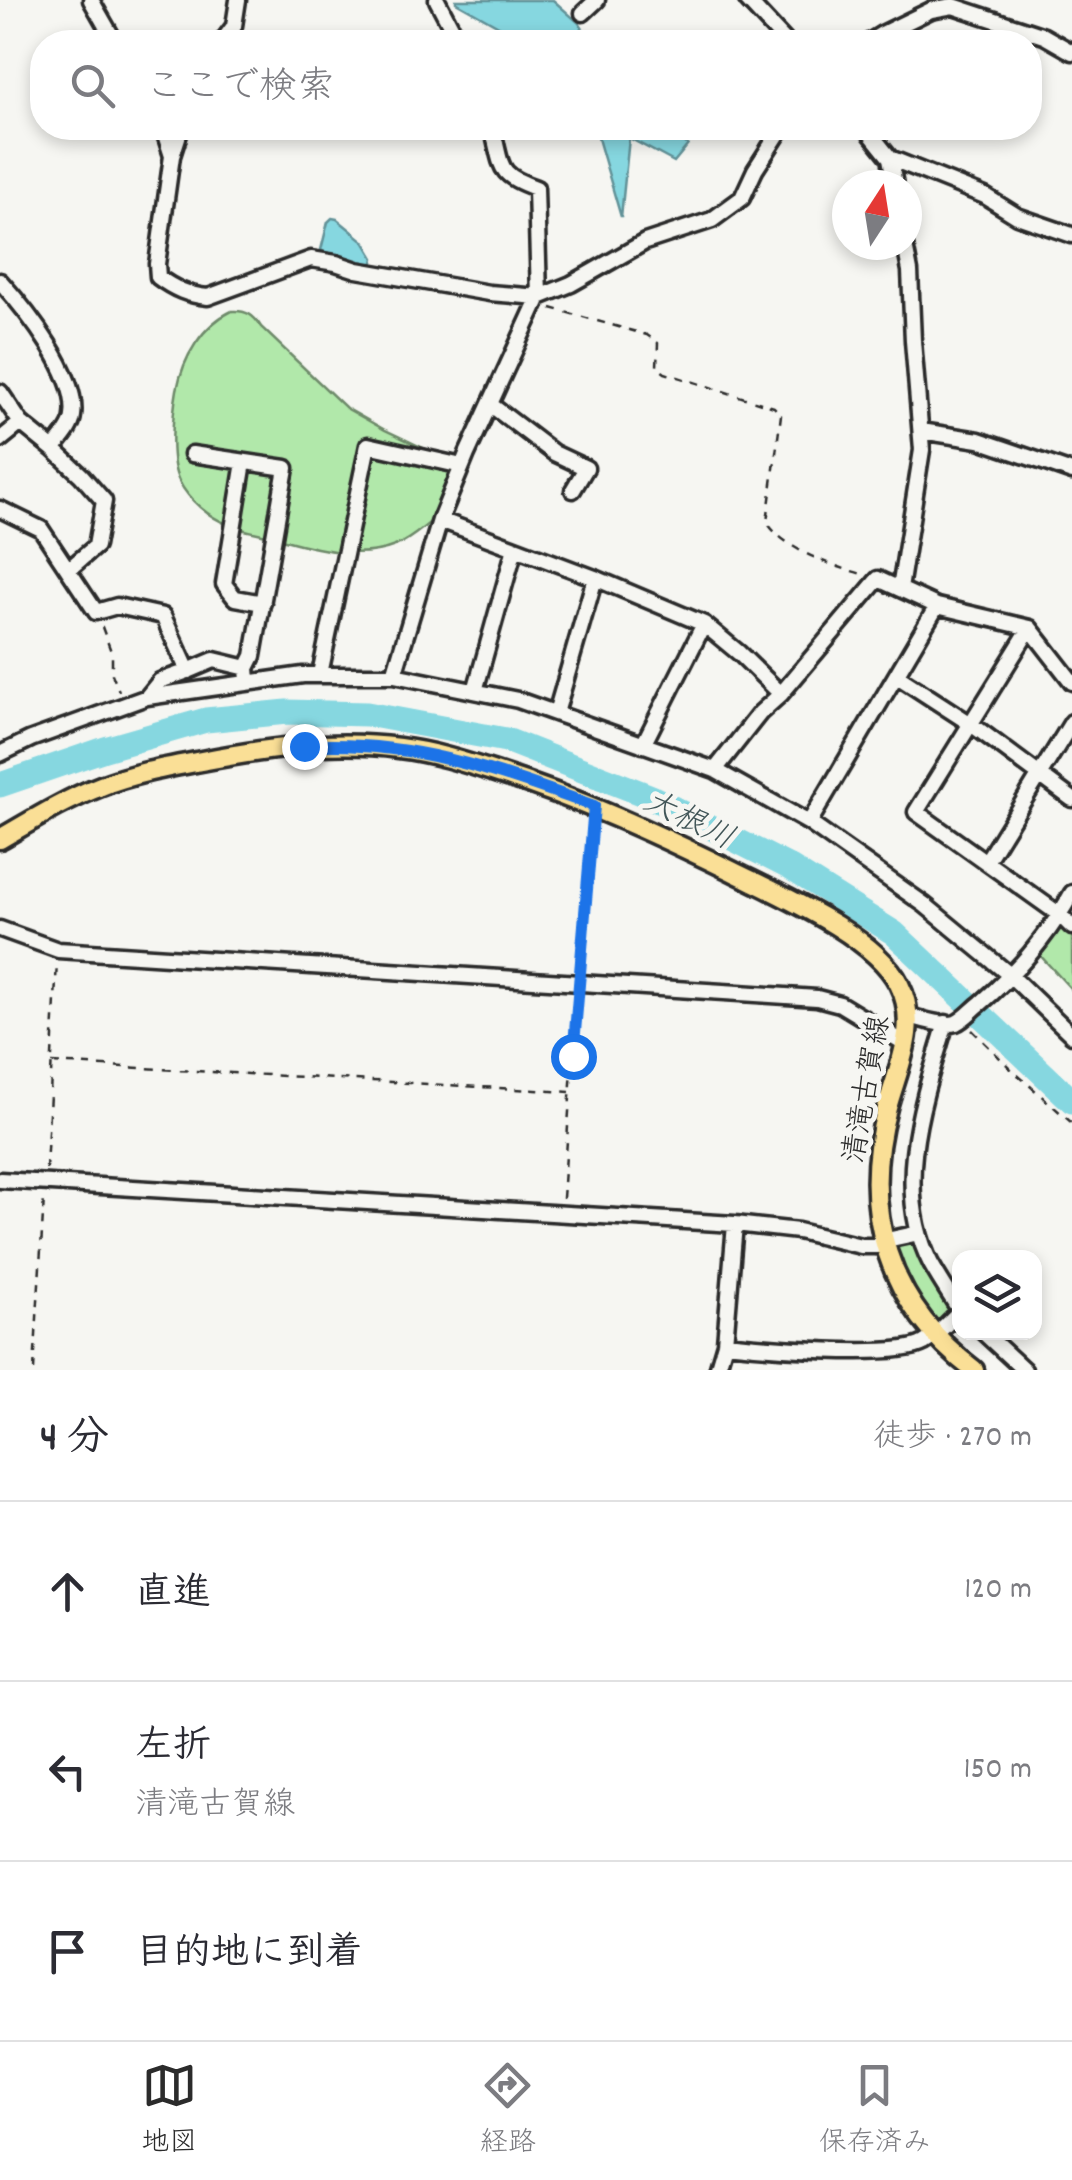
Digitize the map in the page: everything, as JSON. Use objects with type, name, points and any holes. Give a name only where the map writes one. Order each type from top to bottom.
[{"type":"main road","name":"清滝古賀線","points":[[0,839],[54,807],[100,786],[148,771],[239,754],[364,744],[440,756],[594,806],[832,924],[863,943],[890,969],[906,1000],[909,1016],[906,1044],[881,1130],[876,1165],[883,1244],[904,1291],[934,1334],[974,1370]]},
{"type":"street","points":[[91,0],[109,30]]},
{"type":"street","points":[[231,30],[238,0]]},
{"type":"street","points":[[438,0],[453,30]]},
{"type":"street","points":[[583,13],[597,0]]},
{"type":"street","points":[[748,0],[775,30]]},
{"type":"street","points":[[891,30],[931,10],[953,6],[1026,30]]},
{"type":"street","points":[[1042,35],[1072,52]]},
{"type":"street","points":[[167,140],[172,156]]},
{"type":"street","points":[[177,140],[158,276],[170,286],[208,297],[311,259],[472,290],[539,297],[571,284],[646,242],[712,220],[742,198],[774,140]]},
{"type":"street","points":[[394,675],[440,520],[539,297],[536,188],[503,172],[495,140]]},
{"type":"street","points":[[876,140],[890,158],[892,170]]},
{"type":"street","points":[[890,158],[985,196],[1017,216],[1072,234]]},
{"type":"street","points":[[900,589],[922,450],[908,260]]},
{"type":"street","points":[[0,281],[44,335],[69,385],[74,415],[52,449]]},
{"type":"street","points":[[0,392],[22,423],[81,475],[104,502],[96,546],[68,570]]},
{"type":"street","points":[[491,405],[554,452],[586,468],[573,490]]},
{"type":"street","points":[[0,440],[22,423]]},
{"type":"street","points":[[920,431],[978,440],[1072,472]]},
{"type":"street","points":[[320,674],[368,445],[462,466]]},
{"type":"street","points":[[192,454],[286,468],[247,675]]},
{"type":"street","points":[[244,462],[224,584],[235,598],[262,603]]},
{"type":"street","points":[[0,509],[41,529],[96,612],[117,606],[163,616],[188,671]]},
{"type":"street","points":[[440,520],[704,624],[781,694]]},
{"type":"street","points":[[475,691],[515,548]]},
{"type":"street","points":[[556,713],[595,578]]},
{"type":"street","points":[[715,770],[878,579],[937,606],[1030,628],[1069,678]]},
{"type":"street","points":[[809,822],[937,606]]},
{"type":"street","points":[[643,745],[704,624]]},
{"type":"street","points":[[1030,628],[916,812],[1072,927]]},
{"type":"street","points":[[1069,678],[1072,657]]},
{"type":"street","points":[[146,696],[160,681],[214,660],[247,675]]},
{"type":"street","points":[[0,754],[31,738],[146,696],[247,675],[394,675],[518,700],[715,770],[809,822],[925,904],[1072,1035]]},
{"type":"street","points":[[897,676],[971,724],[1072,799]]},
{"type":"street","points":[[986,862],[1072,722]]},
{"type":"street","points":[[952,1298],[930,1263],[919,1233],[913,1186],[920,1108],[956,1021],[1009,978],[1060,915],[1072,893]]},
{"type":"street","points":[[0,929],[58,950],[817,998],[840,1004],[906,1044]]},
{"type":"street","points":[[909,1016],[956,1021]]},
{"type":"street","points":[[0,1180],[736,1224],[798,1231],[862,1246],[919,1233]]},
{"type":"street","points":[[718,1370],[725,1344],[736,1224]]},
{"type":"street","points":[[725,1344],[887,1350],[924,1343],[952,1318]]},
{"type":"street","points":[[992,1340],[1024,1370]]},
{"type":"path","points":[[539,297],[548,307],[647,336],[658,343],[657,367],[665,373],[774,406],[781,415],[767,522],[774,534],[830,565],[878,579]]},
{"type":"path","points":[[96,612],[112,654],[112,674],[125,704]]},
{"type":"path","points":[[562,1214],[594,806]]},
{"type":"path","points":[[34,1370],[58,950]]},
{"type":"path","points":[[956,1021],[968,1027],[1072,1124]]},
{"type":"path","points":[[52,1063],[570,1092]]},
{"type":"green space","points":[[232,311],[252,316],[346,408],[438,455],[455,474],[444,508],[416,534],[395,546],[364,553],[314,548],[234,527],[194,502],[179,481],[173,461],[177,390],[195,344]]},
{"type":"green space","points":[[1060,924],[1072,936],[1072,990],[1037,952]]},
{"type":"green space","points":[[916,1240],[952,1306],[951,1313],[937,1326],[918,1301],[892,1245]]},
{"type":"water","points":[[553,0],[584,30],[506,30],[456,2]]},
{"type":"water","points":[[599,140],[629,140],[621,217]]},
{"type":"water","points":[[633,140],[682,140],[688,145],[674,162]]},
{"type":"water","points":[[332,218],[364,241],[374,258],[372,265],[339,259],[321,250]]},
{"type":"waterway","name":"大根川","points":[[0,785],[206,720],[287,712],[367,714],[506,740],[651,797],[789,867],[894,933],[1072,1101]]},
{"type":"route","points":[[304,746],[364,744],[402,748],[440,756],[594,806],[573,1056]]}]
